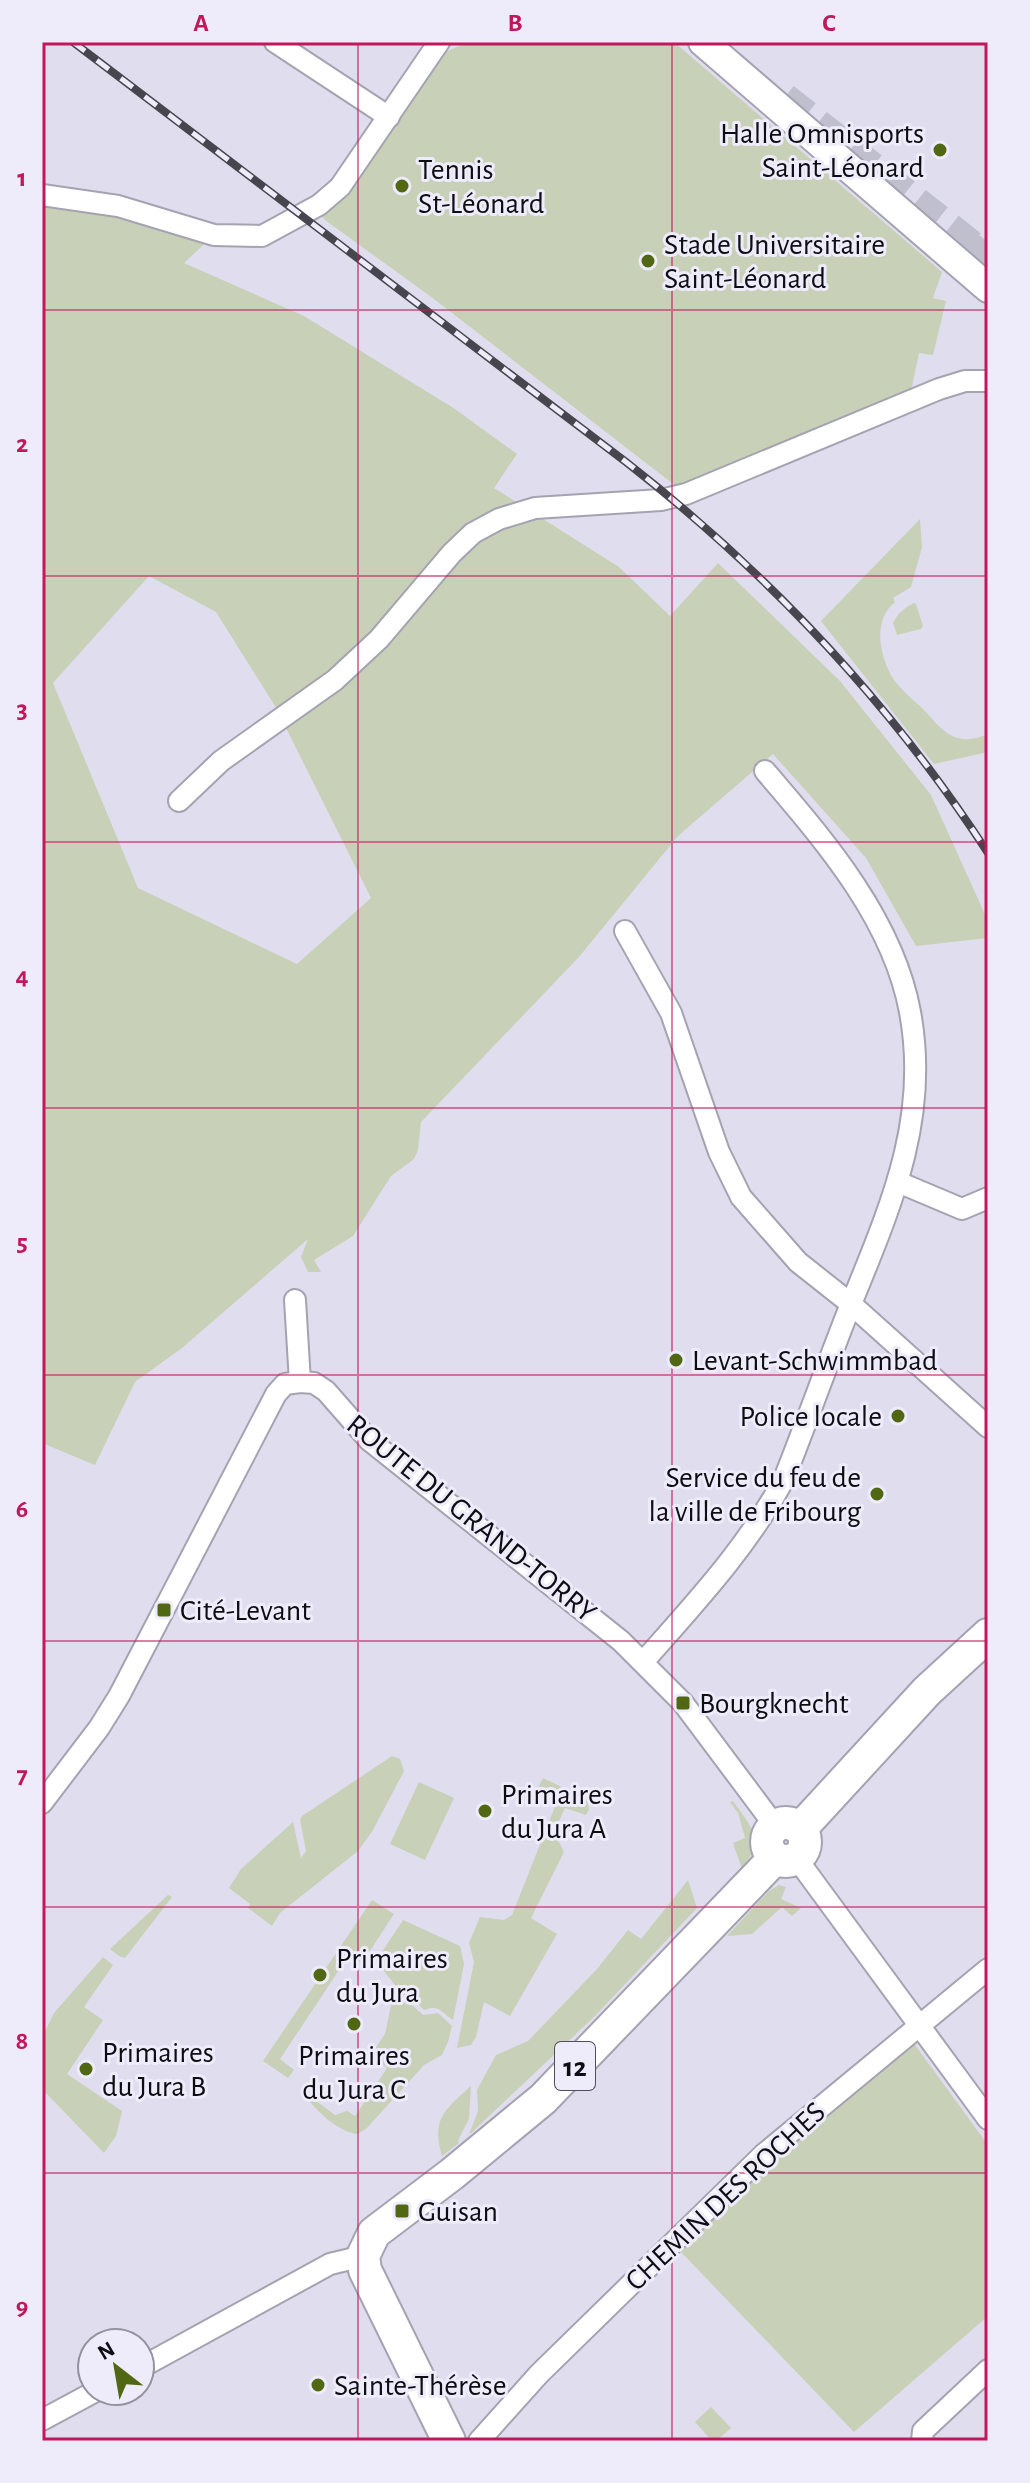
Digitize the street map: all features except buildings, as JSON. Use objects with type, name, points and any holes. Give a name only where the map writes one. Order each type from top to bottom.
[{"type":"main road","points":[[703,42],[988,288]]},
{"type":"main road","name":"12","points":[[363,2256],[369,2240],[383,2226],[543,2099],[927,1691],[988,1635]]},
{"type":"main road","points":[[363,2256],[368,2276],[449,2441]]},
{"type":"street","points":[[275,42],[389,117]]},
{"type":"street","points":[[42,195],[118,206],[214,235],[262,236],[330,197],[340,187],[439,42]]},
{"type":"street","points":[[179,801],[221,761],[335,680],[379,639],[452,553],[473,533],[499,519],[535,508],[661,500],[686,494],[939,389],[965,381],[988,381]]},
{"type":"street","points":[[644,1661],[725,1570],[765,1514],[784,1479],[851,1304],[885,1225],[898,1182],[916,1092],[910,1012],[895,962],[875,920],[837,860],[765,771]]},
{"type":"street","points":[[625,931],[671,1013],[719,1152],[741,1197],[798,1262],[851,1304],[988,1427]]},
{"type":"street","points":[[898,1182],[962,1209],[988,1198]]},
{"type":"street","points":[[42,1803],[119,1696],[276,1394],[285,1384],[300,1382],[295,1300]]},
{"type":"street","name":"ROUTE DU GRAND-TORRY","points":[[300,1382],[314,1383],[326,1391],[369,1440],[567,1596],[644,1661],[683,1703],[988,2119]]},
{"type":"street","name":"CHEMIN DES ROCHES","points":[[479,2441],[539,2374],[764,2154],[988,1969]]},
{"type":"street","points":[[156,2359],[330,2264],[363,2256]]},
{"type":"street","points":[[922,2441],[923,2431],[988,2370]]},
{"type":"street","points":[[42,2420],[76,2402]]},
{"type":"green space","name":"Stade Universitaire Saint-Léonard","points":[[468,42],[674,42],[942,272],[933,298],[946,301],[933,355],[919,353],[911,391],[754,462],[677,487],[434,299],[325,220],[321,215],[434,57]]},
{"type":"green space","points":[[42,195],[214,235],[184,263],[304,316],[455,409],[517,454],[494,488],[619,567],[670,616],[718,563],[840,681],[931,795],[988,921],[988,938],[916,946],[866,858],[773,754],[678,836],[579,957],[421,1122],[414,1159],[391,1176],[353,1236],[314,1260],[321,1272],[308,1272],[301,1257],[308,1239],[182,1348],[135,1382],[95,1465],[42,1443]],"holes":[[[149,576],[216,612],[275,706],[371,898],[297,964],[138,888],[53,683]]]},
{"type":"green space","points":[[920,519],[922,547],[911,587],[893,598],[895,602],[883,618],[880,637],[883,656],[898,685],[944,731],[966,739],[988,734],[988,752],[934,764],[821,621]]},
{"type":"green space","points":[[914,603],[923,626],[897,635],[893,623],[902,611]]},
{"type":"green space","points":[[392,1756],[400,1759],[404,1771],[373,1830],[358,1851],[280,1913],[272,1926],[248,1908],[250,1904],[229,1888],[241,1869],[293,1822],[301,1858],[306,1851],[302,1816]]},
{"type":"green space","points":[[543,1778],[587,1799],[589,1809],[586,1815],[565,1808],[554,1832],[564,1852],[531,1918],[557,1934],[510,2016],[484,2002],[476,2037],[471,2045],[457,2048],[474,1962],[469,1943],[480,1917],[504,1920],[512,1915],[558,1799],[537,1790]]},
{"type":"green space","points":[[419,1782],[454,1798],[425,1860],[390,1844]]},
{"type":"green space","points":[[733,1801],[750,1826],[754,1841],[753,1850],[742,1869],[733,1843],[745,1838],[738,1813],[730,1802]]},
{"type":"green space","points":[[688,1880],[697,1908],[595,2016],[469,2135],[478,2111],[477,2090],[496,2055],[528,2041],[597,1969],[628,1930],[641,1939]]},
{"type":"green space","points":[[779,1885],[786,1887],[781,1899],[801,1908],[792,1916],[782,1907],[752,1934],[727,1936],[769,1891]]},
{"type":"green space","points":[[168,1895],[172,1897],[125,1958],[110,1949]]},
{"type":"green space","points":[[372,1900],[394,1914],[362,1963],[349,1955],[280,2059],[294,2070],[288,2078],[263,2061]]},
{"type":"green space","points":[[403,1920],[460,1946],[464,1964],[453,2020],[437,2008],[424,2010],[413,1999],[394,1991],[395,1985],[376,1961]]},
{"type":"green space","points":[[103,1957],[113,1965],[84,2007],[103,2020],[67,2074],[122,2111],[116,2136],[104,2153],[42,2089],[42,2037],[54,2013]]},
{"type":"green space","points":[[393,1996],[411,2004],[423,2015],[438,2013],[452,2026],[448,2042],[442,2055],[424,2065],[358,2134],[329,2120],[306,2097],[308,2095],[335,2115],[347,2111],[355,2116],[387,2068],[371,2055],[385,2034]]},
{"type":"green space","points":[[910,2038],[988,2145],[988,2316],[854,2432],[679,2250],[740,2188]]},
{"type":"green space","points":[[471,2086],[469,2119],[459,2143],[442,2156],[439,2123],[447,2109]]},
{"type":"green space","points":[[711,2407],[731,2428],[716,2441],[712,2441],[695,2422]]},
{"type":"tunnel","points":[[785,97],[982,252]]},
{"type":"tunnel","points":[[988,242],[980,261],[988,280]]},
{"type":"railway","points":[[73,42],[626,462],[728,548],[777,594],[868,692],[950,797],[988,853]]},
{"type":"place","name":"Halle Omnisports Saint-Léonard","points":[[940,150]]},
{"type":"place","name":"Tennis St-Léonard","points":[[402,186]]},
{"type":"place","name":"Stade Universitaire Saint-Léonard","points":[[648,261]]},
{"type":"place","name":"Levant-Schwimmbad","points":[[676,1360]]},
{"type":"place","name":"Police locale","points":[[898,1416]]},
{"type":"place","name":"Service du feu de la ville de Fribourg","points":[[877,1494]]},
{"type":"place","name":"Cité-Levant","points":[[164,1610]]},
{"type":"place","name":"Bourgknecht","points":[[683,1703]]},
{"type":"place","name":"Primaires du Jura A","points":[[485,1811]]},
{"type":"place","name":"Primaires du Jura","points":[[320,1975]]},
{"type":"place","name":"Primaires du Jura C","points":[[354,2024]]},
{"type":"place","name":"Primaires du Jura B","points":[[86,2069]]},
{"type":"place","name":"Guisan","points":[[402,2211]]},
{"type":"place","name":"Sainte-Thérèse","points":[[318,2385]]}]
